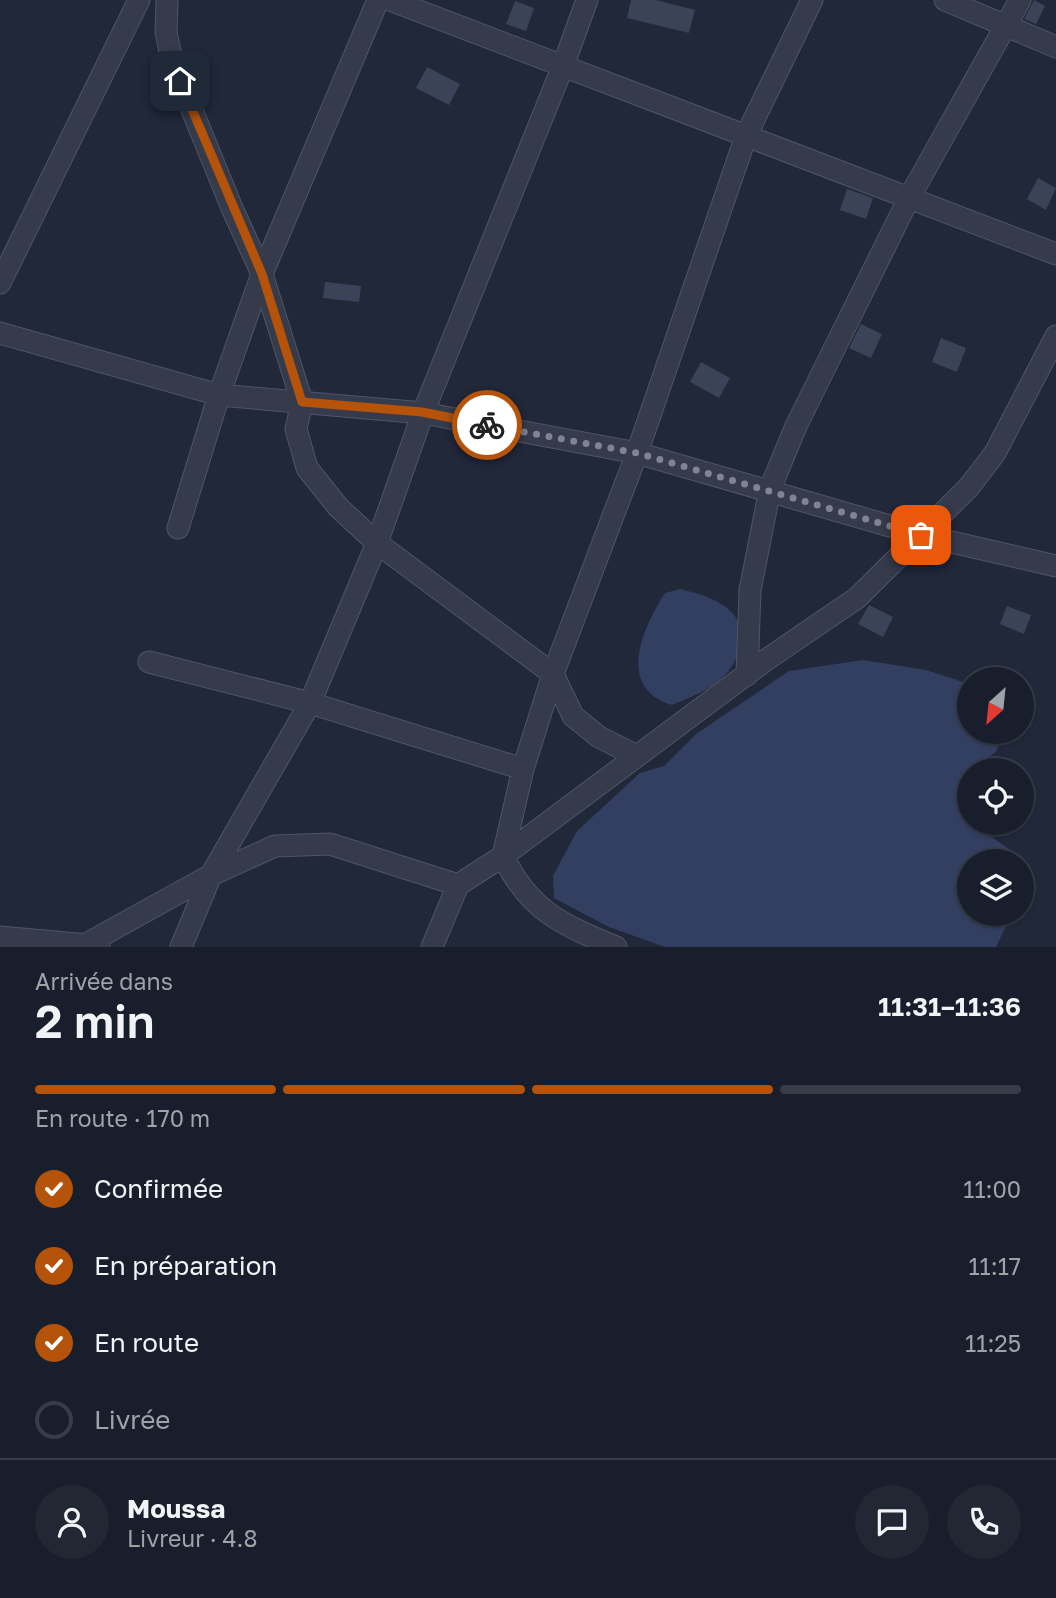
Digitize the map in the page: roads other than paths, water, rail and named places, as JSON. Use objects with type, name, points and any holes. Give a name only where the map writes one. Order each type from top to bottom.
[{"type":"street","points":[[0,283],[139,0]]},
{"type":"street","points":[[167,0],[166,32],[172,61],[262,274],[302,402],[296,429],[307,468],[338,507],[377,543],[553,674],[573,716],[599,737],[637,756]]},
{"type":"street","points":[[178,528],[219,395],[262,274],[378,0]]},
{"type":"street","points":[[390,0],[1056,254]]},
{"type":"street","points":[[181,947],[211,875],[310,703],[377,543],[422,412],[563,66],[587,0]]},
{"type":"street","points":[[616,947],[551,918],[514,879],[503,856],[523,769],[553,674],[637,453],[747,136],[811,0]]},
{"type":"street","points":[[945,0],[1056,47]]},
{"type":"street","points":[[747,675],[750,590],[769,489],[796,426],[909,198],[1020,0]]},
{"type":"street","points":[[0,333],[219,395],[422,412],[637,453],[921,535],[1056,566]]},
{"type":"street","points":[[432,947],[458,885],[503,856],[747,675],[857,598],[969,487],[995,453],[1056,336]]},
{"type":"street","points":[[149,662],[310,703],[523,769]]},
{"type":"street","points":[[0,937],[94,945],[211,875],[275,846],[330,844],[458,885]]},
{"type":"water","points":[[681,589],[709,598],[729,609],[742,634],[738,655],[727,673],[703,692],[672,705],[654,697],[644,685],[639,671],[639,655],[649,622],[665,593]]},
{"type":"water","points":[[863,660],[926,670],[957,680],[957,744],[999,744],[997,750],[989,758],[957,758],[957,835],[989,835],[1009,849],[957,849],[957,926],[1006,926],[996,947],[665,947],[609,927],[554,898],[553,876],[577,831],[640,773],[664,766],[696,734],[789,671]]}]
